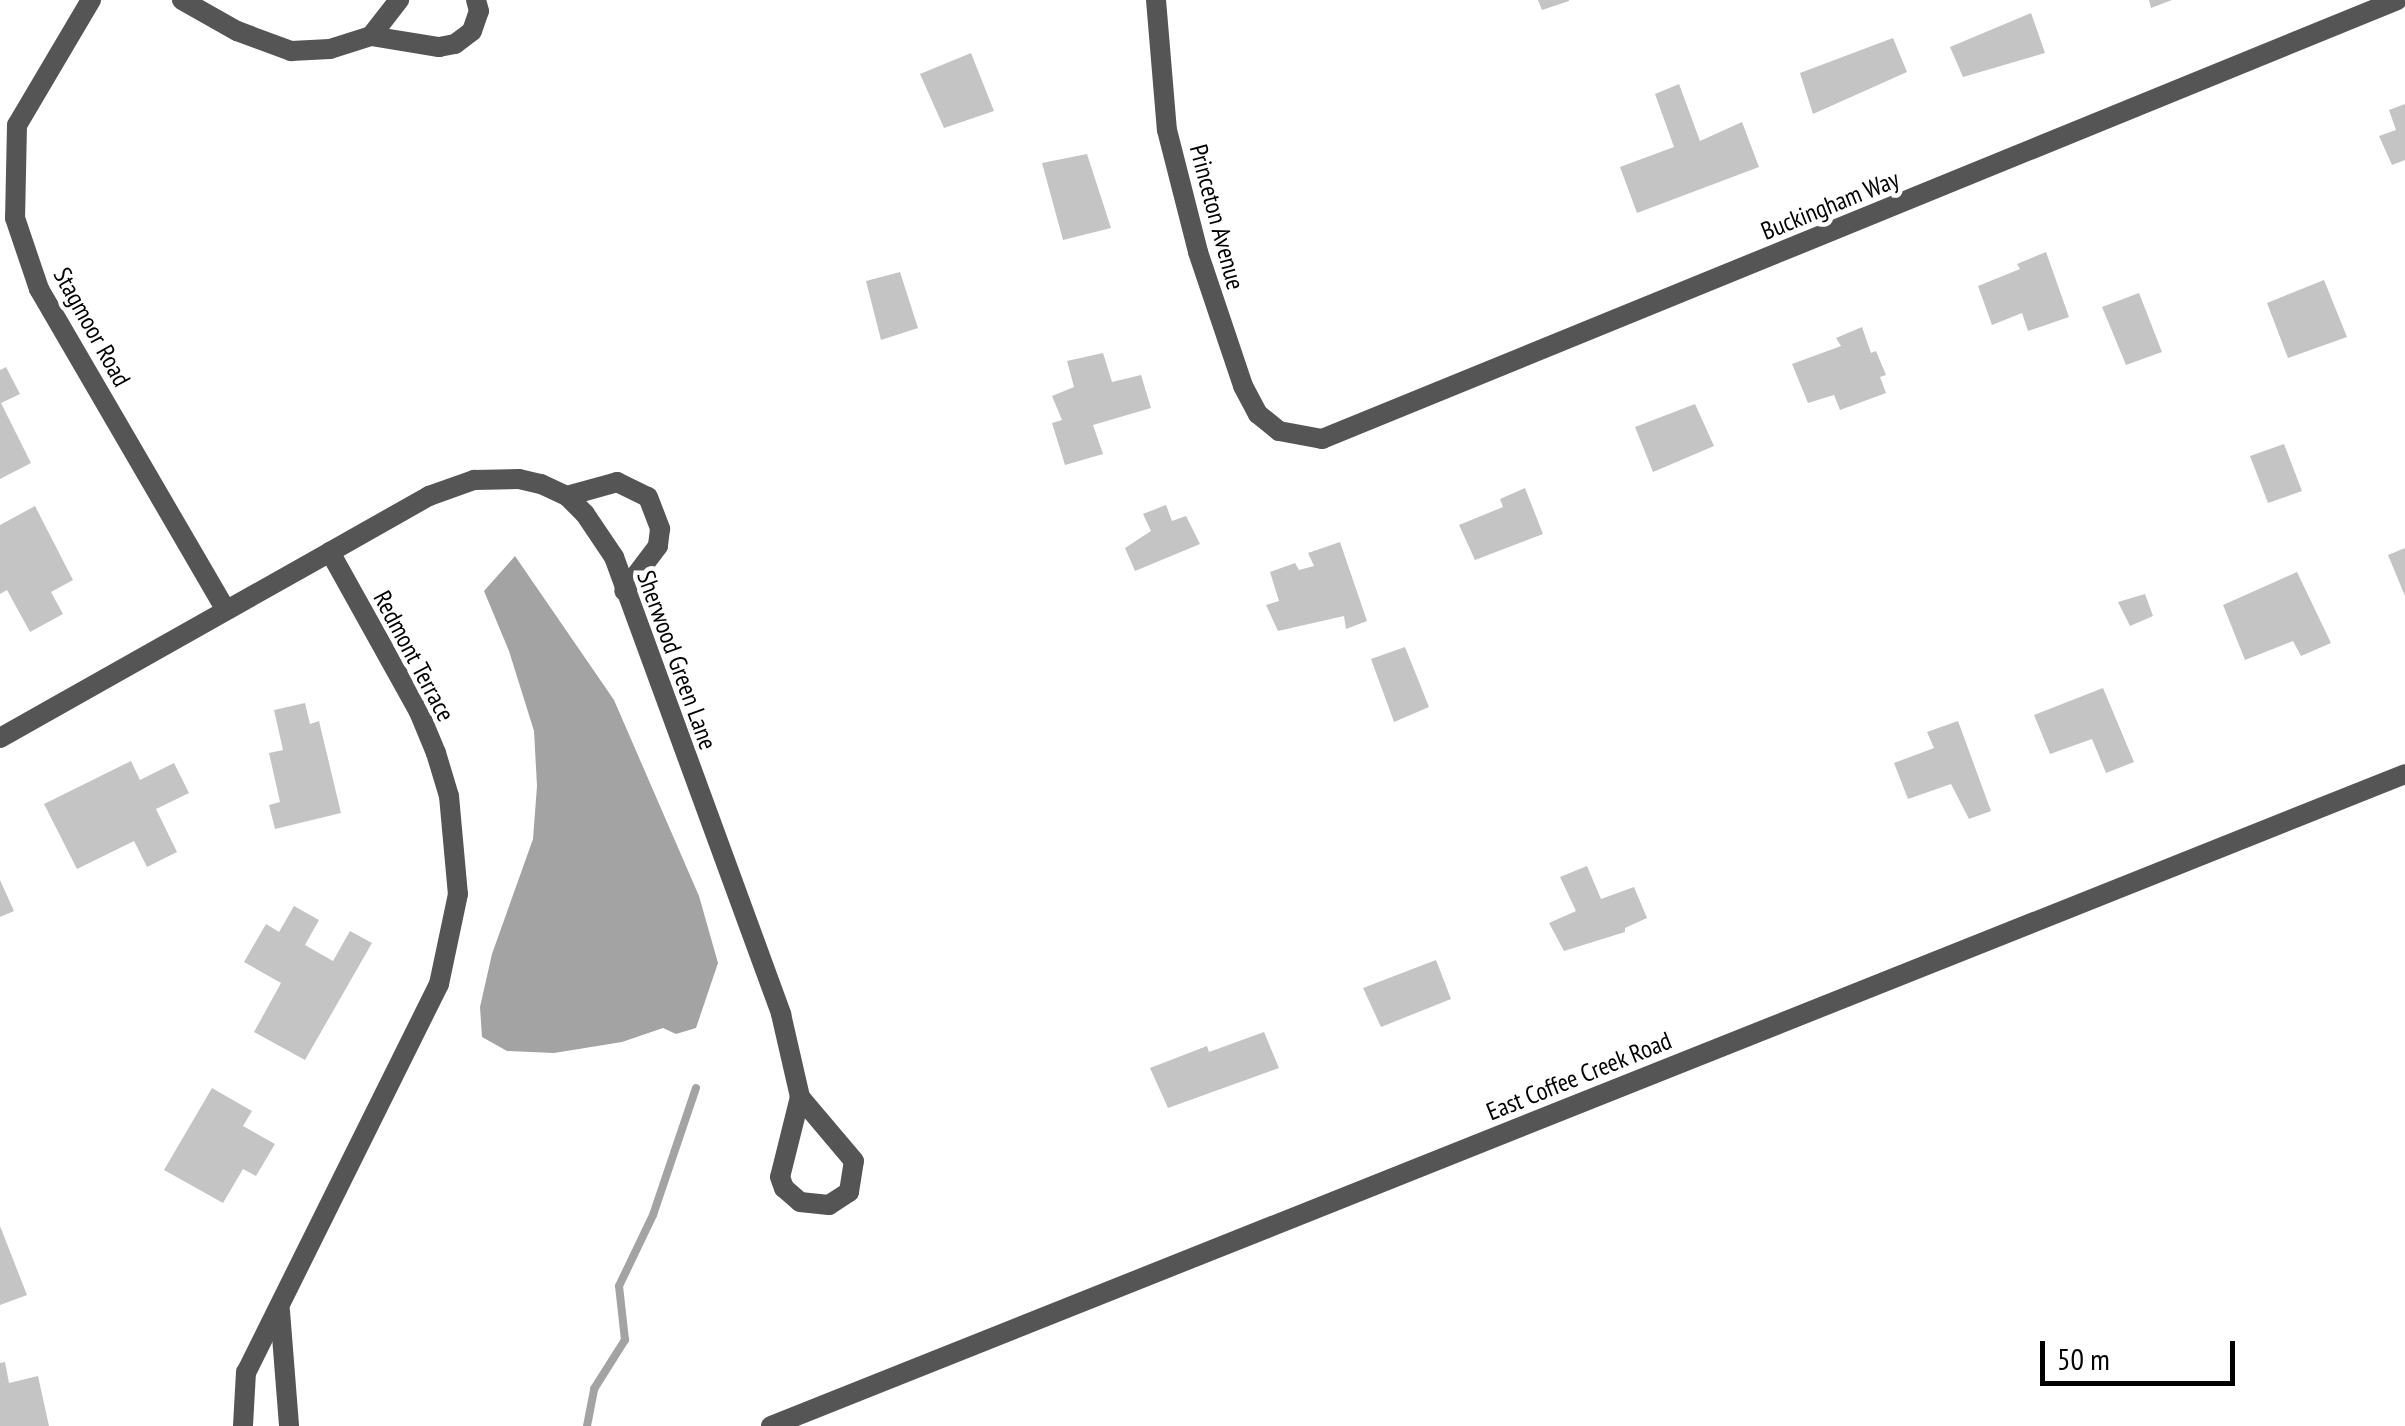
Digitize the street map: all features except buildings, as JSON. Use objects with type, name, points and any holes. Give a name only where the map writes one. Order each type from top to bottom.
[{"type":"street","name":"Stagmoor Road","points":[[91,0],[17,125],[15,218],[39,288],[226,610]]},
{"type":"street","points":[[182,0],[237,31],[291,51],[330,49],[371,36],[439,47],[455,44],[472,31],[479,11],[476,0]]},
{"type":"street","points":[[371,36],[398,0]]},
{"type":"street","name":"Princeton Avenue","points":[[1156,0],[1167,130],[1198,252],[1243,386],[1258,414],[1279,431]]},
{"type":"street","name":"Buckingham Way","points":[[1279,431],[1322,439],[1335,435],[2396,0]]},
{"type":"street","name":"Sherwood Green Lane","points":[[330,552],[429,496],[474,480],[520,479],[567,496],[601,535],[734,876],[781,1014],[800,1097],[780,1178],[784,1188],[800,1202],[829,1205],[848,1192],[854,1161],[800,1097]]},
{"type":"street","points":[[567,496],[617,482],[648,498],[660,530],[658,546],[624,592]]},
{"type":"street","points":[[0,738],[330,552]]},
{"type":"street","name":"Redmont Terrace","points":[[243,1426],[246,1372],[423,1022],[452,938],[458,894],[457,848],[436,754],[419,712],[330,552]]},
{"type":"street","name":"East Coffee Creek Road","points":[[771,1426],[2405,774]]},
{"type":"street","points":[[280,1304],[288,1426]]},
{"type":"shaded area","points":[[515,556],[614,700],[699,896],[718,963],[696,1028],[676,1034],[663,1028],[622,1042],[554,1053],[507,1051],[482,1037],[480,1007],[492,954],[533,839],[537,786],[534,731],[509,651],[484,591]]},
{"type":"waterway","points":[[587,1426],[594,1389],[625,1340],[619,1286],[653,1215],[696,1088]]}]
